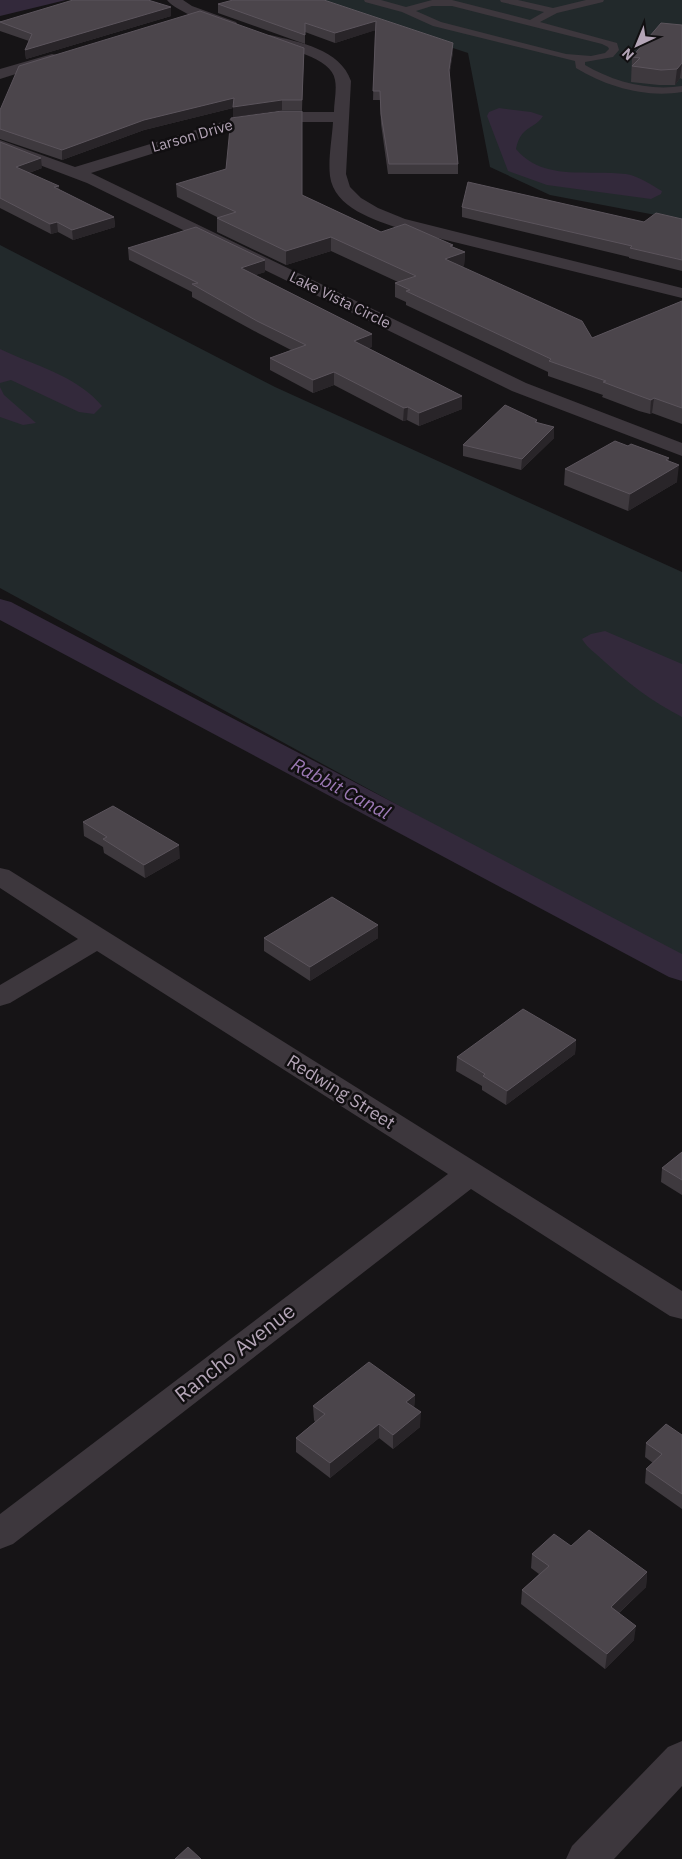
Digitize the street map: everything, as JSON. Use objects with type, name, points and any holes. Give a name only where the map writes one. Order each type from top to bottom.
[{"type":"street","points":[[174,0],[187,9],[321,57],[333,64],[340,72],[343,81],[338,174],[342,188],[351,199],[368,209],[407,225],[682,293]]},
{"type":"street","points":[[181,20],[200,14]]},
{"type":"street","points":[[0,74],[67,54]]},
{"type":"street","name":"Larson Drive","points":[[76,172],[232,124],[282,117],[340,117]]},
{"type":"street","name":"Lake Vista Circle","points":[[0,145],[76,172],[519,387],[682,450]]},
{"type":"street","name":"Redwing Street","points":[[0,876],[682,1307]]},
{"type":"street","points":[[0,997],[97,939]]},
{"type":"street","name":"Rancho Avenue","points":[[0,1534],[470,1173]]},
{"type":"street","points":[[586,1859],[682,1759]]},
{"type":"lane","points":[[370,0],[406,10],[437,24],[580,60],[591,60],[609,55],[614,50],[613,45],[451,1],[432,3],[406,10]]},
{"type":"lane","points":[[505,0],[553,12]]},
{"type":"lane","points":[[531,23],[553,12],[599,0]]},
{"type":"lane","points":[[580,60],[580,66],[604,78],[629,86],[664,91],[682,89]]},
{"type":"shaded area","points":[[0,0],[66,0],[0,16]]},
{"type":"shaded area","points":[[307,0],[682,0],[682,220],[550,195],[490,167],[468,53]]},
{"type":"shaded area","points":[[499,108],[531,112],[543,116],[524,132],[518,141],[516,149],[527,159],[539,166],[567,172],[631,175],[662,191],[661,194],[651,199],[547,185],[508,171],[487,116],[489,112]]},
{"type":"shaded area","points":[[0,245],[275,387],[682,572],[682,960],[0,588]]},
{"type":"shaded area","points":[[0,349],[68,379],[92,395],[102,406],[94,414],[79,412],[11,380],[0,383]]},
{"type":"shaded area","points":[[0,387],[4,395],[36,423],[23,425],[0,417]]},
{"type":"shaded area","points":[[605,631],[682,664],[682,717],[651,699],[632,685],[590,649],[582,639],[591,634]]},
{"type":"building","points":[[73,0],[148,0],[171,7],[25,50],[32,34],[0,22]]},
{"type":"building","points":[[233,0],[324,0],[453,43],[449,70],[458,164],[389,164],[381,114],[380,91],[373,91],[376,21],[335,33],[305,23],[305,35],[218,4]]},
{"type":"building","points":[[200,11],[304,48],[302,100],[282,100],[233,107],[234,98],[144,120],[62,150],[0,129],[0,110],[19,66]]},
{"type":"building","points":[[661,23],[682,25],[682,63],[677,69],[661,70],[632,66],[640,58],[632,57]]},
{"type":"building","points":[[282,111],[302,111],[302,195],[381,232],[405,224],[453,245],[450,246],[465,252],[445,259],[582,321],[592,338],[682,301],[682,408],[654,398],[651,400],[603,382],[606,381],[549,361],[551,359],[406,291],[410,290],[395,283],[416,276],[331,237],[286,251],[217,218],[236,212],[176,184],[226,169],[231,118]]},
{"type":"building","points":[[0,142],[41,158],[16,167],[59,186],[54,187],[114,217],[72,230],[57,222],[50,224],[0,198]]},
{"type":"building","points":[[468,182],[644,222],[656,213],[682,219],[682,260],[630,248],[632,246],[462,207]]},
{"type":"building","points":[[196,227],[265,260],[241,268],[372,334],[354,341],[462,396],[419,413],[408,407],[404,408],[334,372],[313,380],[270,358],[306,345],[257,321],[192,284],[198,283],[128,248]]},
{"type":"building","points":[[505,405],[537,420],[535,422],[554,427],[522,459],[463,445]]},
{"type":"building","points":[[615,441],[628,446],[631,444],[669,458],[666,460],[679,465],[630,494],[565,469]]},
{"type":"building","points":[[113,806],[179,845],[144,865],[103,839],[107,837],[83,822]]},
{"type":"building","points":[[332,897],[378,925],[310,967],[264,938]]},
{"type":"building","points":[[523,1009],[576,1040],[507,1091],[483,1076],[485,1074],[457,1057]]},
{"type":"building","points":[[682,1152],[682,1180],[662,1168]]},
{"type":"building","points":[[369,1362],[415,1395],[406,1402],[421,1412],[393,1435],[379,1424],[330,1463],[296,1438],[325,1414],[313,1406]]},
{"type":"building","points":[[666,1424],[682,1435],[682,1494],[646,1469],[662,1454],[646,1443]]},
{"type":"building","points":[[589,1530],[647,1572],[611,1607],[636,1626],[607,1654],[522,1590],[549,1566],[532,1554],[554,1534],[571,1546]]},
{"type":"building","points":[[188,1847],[201,1859],[175,1859]]},
{"type":"waterway","name":"Rabbit Canal","points":[[0,608],[682,969]]}]
